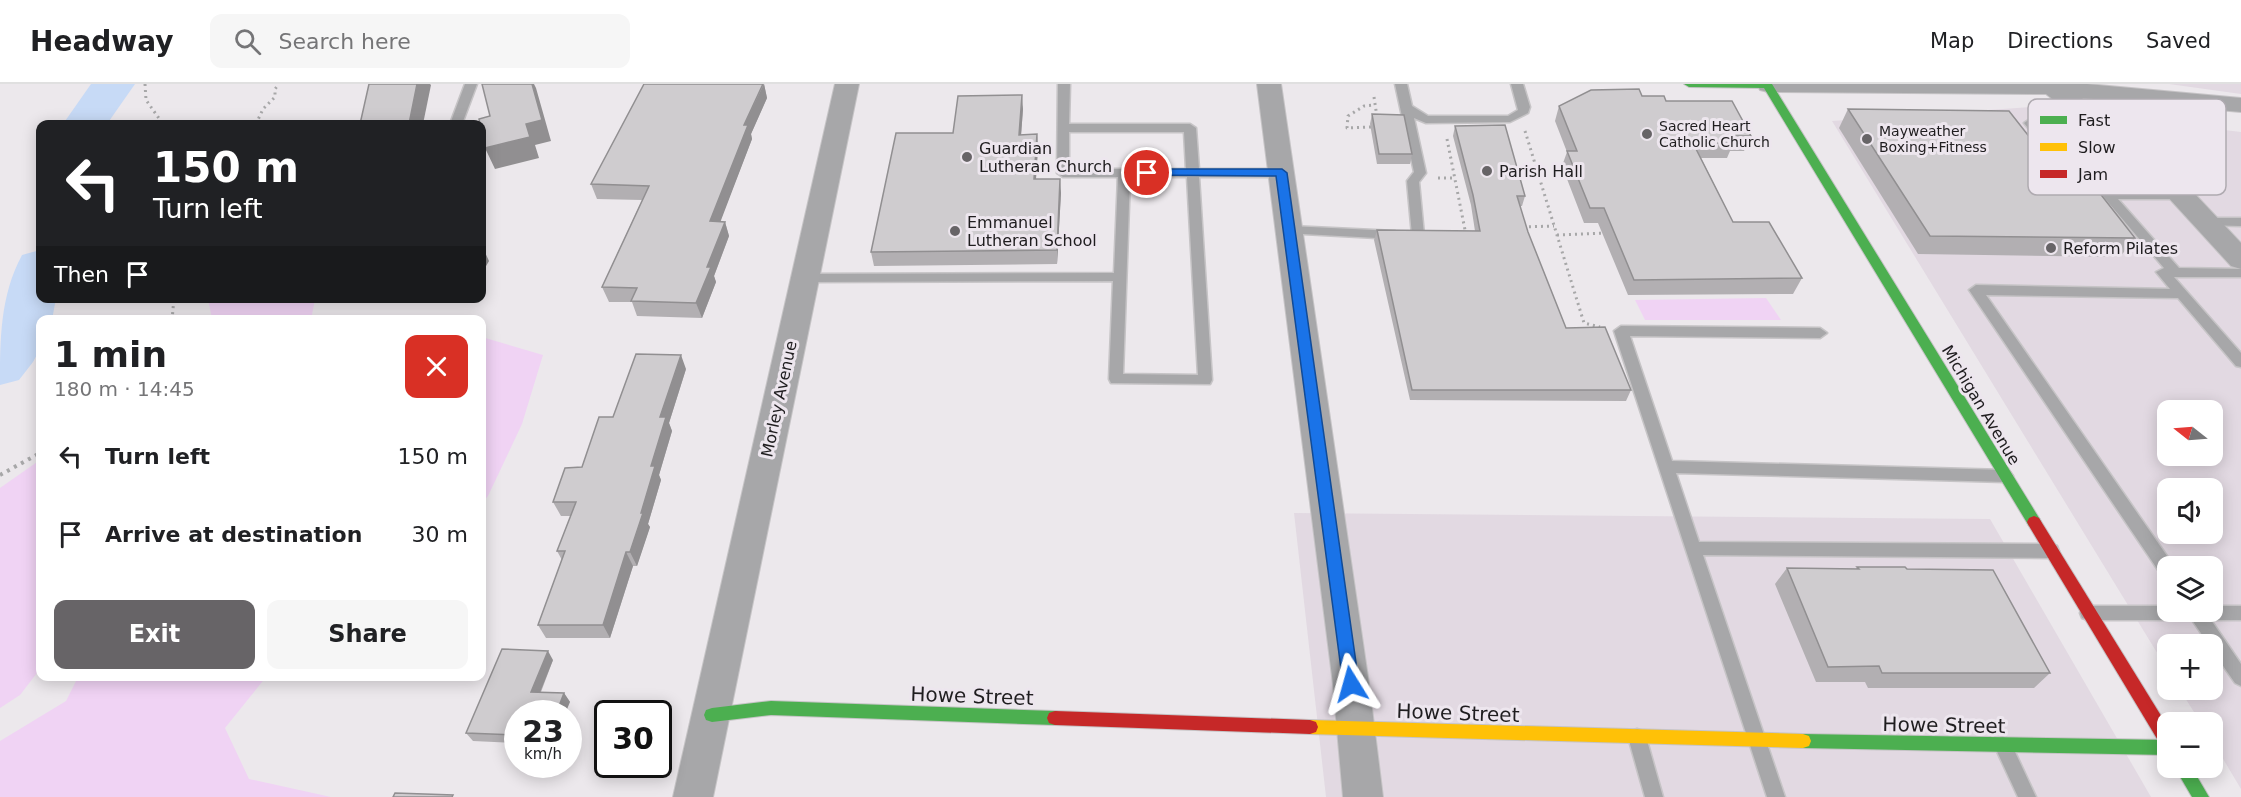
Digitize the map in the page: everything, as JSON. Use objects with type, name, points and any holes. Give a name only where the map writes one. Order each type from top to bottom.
[{"type":"street","name":"Morley Avenue","points":[[693,797],[847,84]]},
{"type":"street","points":[[1269,84],[1351,684],[1363,797]]},
{"type":"street","points":[[1689,84],[2049,86],[2156,99]]},
{"type":"street","name":"Michigan Avenue","points":[[1767,85],[2157,724]]},
{"type":"street","points":[[2049,86],[2067,99]]},
{"type":"street","points":[[2226,104],[2241,105]]},
{"type":"street","points":[[2226,111],[2241,113]]},
{"type":"street","points":[[2180,195],[2241,260]]},
{"type":"street","name":"Howe Street","points":[[712,715],[771,708],[1755,741],[2157,748]]},
{"type":"street","points":[[2189,778],[2201,797]]},
{"type":"lane","points":[[458,120],[471,84]]},
{"type":"lane","points":[[1064,84],[1063,173],[1282,173]]},
{"type":"lane","points":[[1290,230],[1423,234],[1413,181],[1420,173],[1401,84]]},
{"type":"lane","points":[[1408,109],[1426,120],[1510,119],[1524,111],[1517,84]]},
{"type":"lane","points":[[1064,128],[1190,128],[1205,380],[1116,379],[1124,173]]},
{"type":"lane","points":[[2175,272],[2108,195],[2180,195]]},
{"type":"lane","points":[[2206,222],[2241,222]]},
{"type":"lane","points":[[2241,273],[2163,272],[2241,362]]},
{"type":"lane","points":[[805,278],[1120,277]]},
{"type":"lane","points":[[2158,556],[1976,290],[2182,294]]},
{"type":"lane","points":[[1776,797],[1755,741],[1622,332],[1820,333]]},
{"type":"lane","points":[[1666,467],[2005,476]]},
{"type":"lane","points":[[1692,548],[2051,551]]},
{"type":"lane","points":[[2088,613],[2157,612]]},
{"type":"lane","points":[[2223,613],[2241,613]]},
{"type":"lane","points":[[2203,622],[2241,678]]},
{"type":"lane","points":[[1637,737],[1654,797]]},
{"type":"lane","points":[[2003,745],[2027,797]]},
{"type":"path","points":[[145,84],[144,94],[147,103],[160,120]]},
{"type":"path","points":[[258,120],[263,109],[275,97],[275,89],[279,84]]},
{"type":"path","points":[[1374,97],[1378,121]]},
{"type":"path","points":[[1371,127],[1347,128],[1348,116],[1364,106],[1375,105]]},
{"type":"path","points":[[1524,127],[1584,323],[1622,332]]},
{"type":"path","points":[[1446,133],[1466,238]]},
{"type":"path","points":[[1520,227],[1554,226]]},
{"type":"path","points":[[1557,235],[1612,233]]},
{"type":"path","points":[[0,475],[36,455]]},
{"type":"shaded area","points":[[2169,84],[2241,84],[2241,94]]},
{"type":"shaded area","points":[[2028,107],[2028,195],[2226,195],[2226,130],[2241,132],[2241,789],[2223,759],[2223,712],[2194,712],[2186,700],[2223,700],[2223,634],[2157,634],[2157,653],[1832,121]]},
{"type":"shaded area","points":[[1766,298],[1781,320],[1645,320],[1635,300]]},
{"type":"shaded area","points":[[209,303],[314,303],[312,315],[211,315]]},
{"type":"shaded area","points":[[486,338],[543,355],[522,424],[486,498]]},
{"type":"shaded area","points":[[36,463],[36,674],[20,695],[0,708],[0,488]]},
{"type":"shaded area","points":[[1294,513],[1990,519],[2151,797],[1326,797]]},
{"type":"shaded area","points":[[76,681],[263,681],[225,728],[249,779],[331,797],[0,797],[0,741],[66,701]]},
{"type":"building","points":[[369,84],[417,84],[410,120],[361,120]]},
{"type":"building","points":[[482,84],[532,84],[542,120],[526,124],[530,137],[486,148],[486,120],[479,119],[490,116]]},
{"type":"building","points":[[644,84],[763,84],[744,125],[748,125],[710,221],[725,222],[707,267],[711,267],[696,303],[631,301],[637,288],[602,287],[649,186],[591,184]]},
{"type":"building","points":[[1639,89],[1642,96],[1664,96],[1666,101],[1732,101],[1751,136],[1730,136],[1734,143],[1693,143],[1733,222],[1769,222],[1802,278],[1634,280],[1604,208],[1590,208],[1567,151],[1577,151],[1559,106],[1591,90]]},
{"type":"building","points":[[1022,95],[1019,135],[1037,134],[1034,179],[1060,179],[1057,250],[871,252],[896,133],[953,133],[958,96]]},
{"type":"building","points":[[1848,109],[2009,111],[2028,135],[2028,195],[2101,195],[2135,238],[1930,236]]},
{"type":"building","points":[[1372,114],[1404,115],[1412,154],[1379,154]]},
{"type":"building","points":[[1505,125],[1525,196],[1517,196],[1528,232],[1566,328],[1605,327],[1631,390],[1412,390],[1377,230],[1480,231],[1455,126]]},
{"type":"building","points":[[636,354],[681,355],[660,417],[666,417],[651,466],[655,466],[641,513],[643,513],[630,552],[626,552],[603,625],[538,625],[565,551],[557,551],[576,502],[553,502],[565,468],[582,467],[599,417],[613,417]]},
{"type":"building","points":[[1857,567],[1993,570],[2050,673],[1882,673],[1879,666],[1828,667],[1787,568],[1859,569]]},
{"type":"building","points":[[502,649],[548,651],[531,692],[564,693],[561,700],[504,700],[504,734],[466,733]]},
{"type":"building","points":[[395,793],[453,795],[452,797],[393,797]]},
{"type":"waterway","points":[[87,120],[114,84]]},
{"type":"waterway","points":[[0,366],[14,348],[24,328],[36,279]]},
{"type":"traffic: fast","points":[[1689,84],[1768,85]]},
{"type":"traffic: fast","points":[[1767,84],[2034,522]]},
{"type":"traffic: fast","points":[[712,715],[771,708],[1055,718]]},
{"type":"traffic: fast","points":[[1803,741],[2157,748]]},
{"type":"traffic: fast","points":[[2189,778],[2201,797]]},
{"type":"traffic: slow","points":[[1310,727],[1803,741]]},
{"type":"traffic: jam","points":[[2034,522],[2157,724]]},
{"type":"traffic: jam","points":[[1055,718],[1310,727]]},
{"type":"place","name":"Sacred Heart Catholic Church","points":[[1647,134]]},
{"type":"place","name":"Mayweather Boxing+Fitness","points":[[1867,139]]},
{"type":"place","name":"Guardian Lutheran Church","points":[[967,157]]},
{"type":"place","name":"Parish Hall","points":[[1487,171]]},
{"type":"place","name":"Emmanuel Lutheran School","points":[[955,231]]},
{"type":"place","name":"Reform Pilates","points":[[2051,248]]},
{"type":"route","points":[[1147,173],[1282,173],[1351,684]]}]
